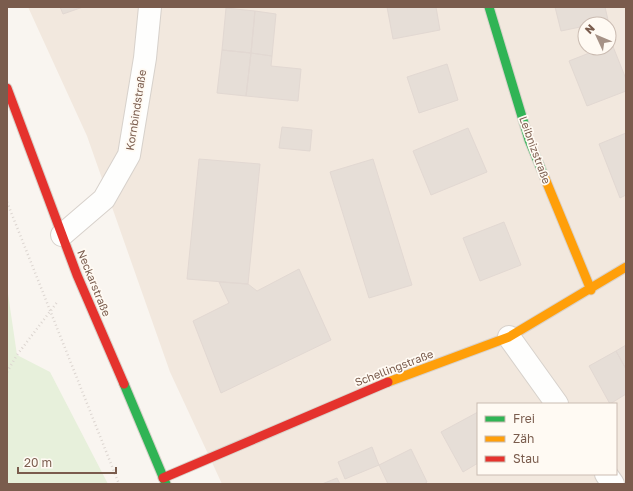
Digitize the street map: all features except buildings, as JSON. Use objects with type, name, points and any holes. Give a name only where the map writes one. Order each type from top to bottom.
[{"type":"street","name":"Kornbindstraße","points":[[62,235],[104,199],[129,155],[145,58],[150,7]]},
{"type":"street","name":"Leibnizstraße","points":[[488,7],[529,140],[590,290]]},
{"type":"street","name":"Neckarstraße","points":[[7,88],[77,275],[165,481]]},
{"type":"street","name":"Schellingstraße","points":[[165,481],[369,389],[510,337],[626,267]]},
{"type":"street","points":[[510,337],[556,403]]},
{"type":"street","points":[[607,475],[613,484]]},
{"type":"path","points":[[7,202],[119,484]]},
{"type":"path","points":[[7,372],[17,355],[77,275]]},
{"type":"shaded area","points":[[28,7],[626,7],[626,484],[222,484],[170,372],[87,136]]},
{"type":"green space","points":[[7,287],[17,355],[50,372],[108,484],[7,484]]},
{"type":"traffic: fast","points":[[489,7],[529,140],[544,176]]},
{"type":"traffic: fast","points":[[124,384],[166,484]]},
{"type":"traffic: slow","points":[[544,176],[591,290]]},
{"type":"traffic: slow","points":[[388,382],[509,337],[626,267]]},
{"type":"traffic: jam","points":[[7,88],[77,275],[124,384]]},
{"type":"traffic: jam","points":[[163,478],[388,382]]}]
